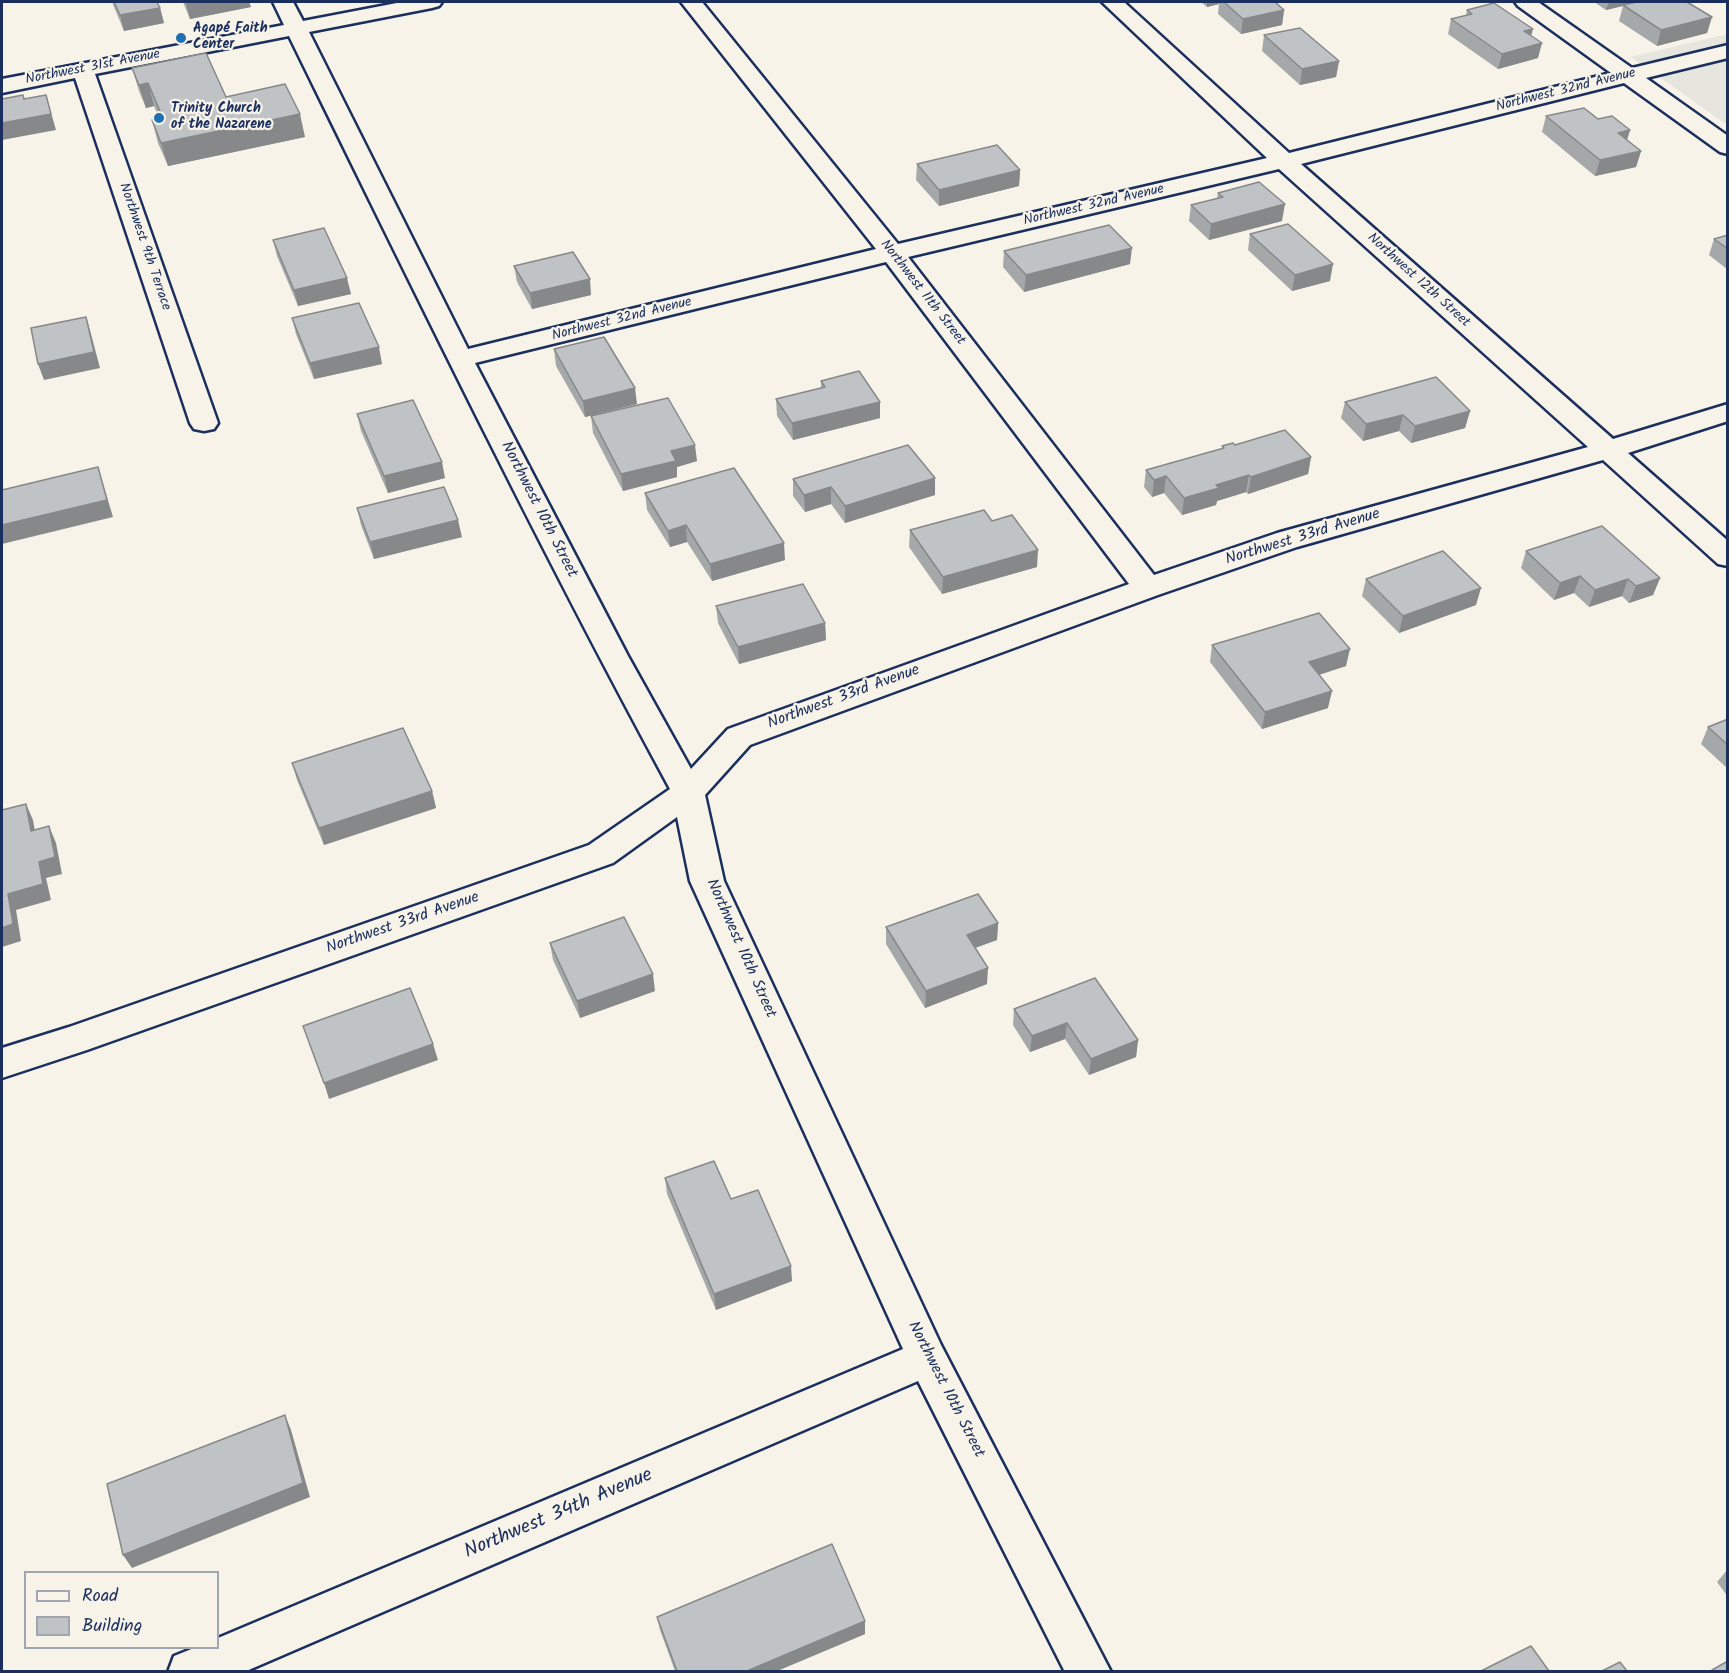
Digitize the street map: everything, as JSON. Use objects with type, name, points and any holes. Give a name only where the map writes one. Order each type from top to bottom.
[{"type":"street","name":"Northwest 10th Street","points":[[283,2],[460,359],[613,656],[688,793],[707,880],[927,1358],[1089,1671]]},
{"type":"street","name":"Northwest 31st Avenue","points":[[2,86],[432,2]]},
{"type":"street","name":"Northwest 11th Street","points":[[691,2],[892,253],[1148,588]]},
{"type":"street","name":"Northwest 12th Street","points":[[1112,2],[1284,161],[1728,557]]},
{"type":"street","points":[[1525,2],[1728,147]]},
{"type":"street","name":"Northwest 32nd Avenue","points":[[460,359],[892,253],[1284,161],[1728,51]]},
{"type":"street","name":"Northwest 9th Terrace","points":[[83,71],[204,423]]},
{"type":"street","name":"Northwest 33rd Avenue","points":[[2,1063],[601,854],[688,793],[739,737],[1148,588],[1287,540],[1607,450],[1728,412]]},
{"type":"street","name":"Northwest 34th Avenue","points":[[190,1671],[927,1358]]},
{"type":"shaded area","points":[[1727,34],[1727,125],[1631,57]]},
{"type":"building","points":[[114,2],[157,2],[160,8],[120,15]]},
{"type":"building","points":[[1224,2],[1275,2],[1284,10],[1243,19]]},
{"type":"building","points":[[1637,2],[1687,2],[1712,17],[1661,30],[1623,5]]},
{"type":"building","points":[[1494,3],[1533,29],[1524,31],[1542,43],[1502,54],[1451,19],[1472,14],[1467,10]]},
{"type":"building","points":[[1300,28],[1339,61],[1302,69],[1264,35]]},
{"type":"building","points":[[206,53],[226,97],[285,84],[300,114],[161,143],[152,120],[163,118],[148,83],[139,85],[132,68]]},
{"type":"building","points":[[23,95],[24,99],[46,95],[51,114],[2,123],[2,99]]},
{"type":"building","points":[[1584,108],[1598,119],[1612,116],[1630,130],[1618,133],[1641,151],[1600,160],[1546,116]]},
{"type":"building","points":[[997,145],[1020,170],[939,190],[917,164]]},
{"type":"building","points":[[1259,182],[1285,204],[1211,224],[1191,205],[1223,197],[1218,193]]},
{"type":"building","points":[[1288,224],[1333,264],[1295,275],[1250,234]]},
{"type":"building","points":[[1109,225],[1132,248],[1026,275],[1004,251]]},
{"type":"building","points":[[324,228],[347,278],[294,290],[273,240]]},
{"type":"building","points":[[1728,235],[1728,249],[1714,239]]},
{"type":"building","points":[[573,252],[590,279],[530,293],[514,266]]},
{"type":"building","points":[[359,303],[379,347],[310,363],[292,318]]},
{"type":"building","points":[[86,317],[94,352],[38,364],[31,328]]},
{"type":"building","points":[[604,337],[635,388],[583,401],[554,349]]},
{"type":"building","points":[[859,371],[880,402],[792,423],[776,399],[825,387],[821,381]]},
{"type":"building","points":[[1436,377],[1470,411],[1415,426],[1403,415],[1366,424],[1345,402]]},
{"type":"building","points":[[668,398],[695,445],[671,451],[676,461],[621,474],[591,416]]},
{"type":"building","points":[[413,400],[442,462],[384,476],[357,414]]},
{"type":"building","points":[[1285,430],[1311,457],[1251,477],[1249,475],[1216,485],[1219,488],[1184,498],[1166,476],[1154,480],[1146,470],[1224,448],[1222,446],[1233,443],[1235,445]]},
{"type":"building","points":[[908,445],[935,478],[845,506],[831,487],[804,495],[793,479]]},
{"type":"building","points":[[98,467],[107,500],[2,525],[2,490]]},
{"type":"building","points":[[734,468],[784,543],[710,564],[686,525],[668,531],[645,493]]},
{"type":"building","points":[[444,487],[458,520],[370,542],[357,508]]},
{"type":"building","points":[[984,510],[992,521],[1012,515],[1038,550],[943,577],[910,530]]},
{"type":"building","points":[[1602,526],[1660,578],[1636,586],[1628,579],[1595,590],[1580,576],[1560,583],[1526,551]]},
{"type":"building","points":[[1443,551],[1481,588],[1403,616],[1366,579]]},
{"type":"building","points":[[803,584],[825,623],[738,647],[716,606]]},
{"type":"building","points":[[1319,613],[1350,649],[1309,662],[1332,691],[1265,712],[1212,645]]},
{"type":"building","points":[[1728,719],[1728,745],[1708,727]]},
{"type":"building","points":[[403,728],[432,791],[319,828],[292,763]]},
{"type":"building","points":[[26,804],[31,831],[49,826],[55,857],[39,862],[43,884],[8,894],[13,924],[2,928],[2,810]]},
{"type":"building","points":[[978,894],[998,923],[967,935],[988,968],[926,991],[886,927]]},
{"type":"building","points":[[624,917],[653,974],[577,1001],[550,943]]},
{"type":"building","points":[[1095,978],[1138,1040],[1091,1059],[1067,1023],[1032,1036],[1014,1009]]},
{"type":"building","points":[[410,988],[433,1044],[324,1083],[303,1026]]},
{"type":"building","points":[[714,1161],[731,1199],[758,1190],[791,1266],[714,1294],[665,1178]]},
{"type":"building","points":[[285,1415],[303,1483],[123,1555],[107,1484]]},
{"type":"building","points":[[832,1544],[865,1621],[747,1671],[677,1671],[657,1617]]},
{"type":"building","points":[[1531,1646],[1549,1671],[1481,1671]]},
{"type":"building","points":[[1728,1661],[1728,1671],[1712,1670]]},
{"type":"building","points":[[1620,1662],[1627,1671],[1602,1671]]},
{"type":"place","name":"Agapé Faith Center","points":[[181,38]]},
{"type":"place","name":"Trinity Church of the Nazarene","points":[[159,118]]}]
